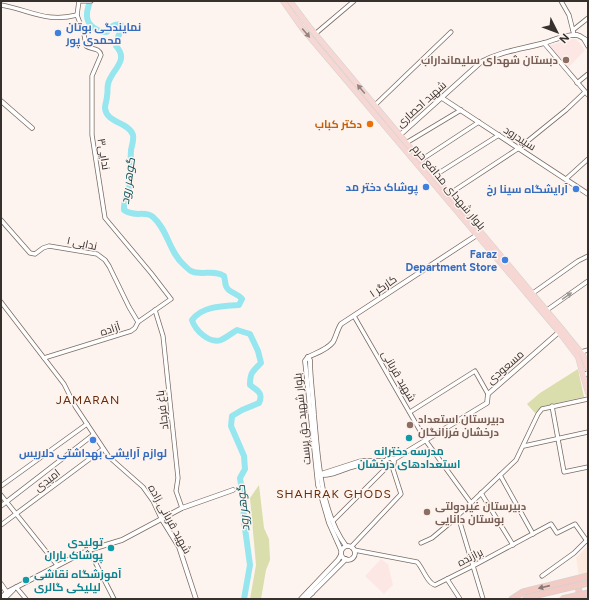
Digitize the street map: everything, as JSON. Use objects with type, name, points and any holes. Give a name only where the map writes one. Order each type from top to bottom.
[{"type":"highway","points":[[512,599],[523,592],[588,576]]},
{"type":"highway","points":[[577,579],[579,593],[577,599]]},
{"type":"highway","points":[[523,598],[588,583]]},
{"type":"highway","points":[[562,599],[588,593]]},
{"type":"main road","name":"بلوار شهدای مدافع حرم","points":[[283,1],[302,28],[411,153],[578,357],[586,374],[588,393]]},
{"type":"main road","name":"بلوار شهدای مدافع حرم","points":[[290,1],[374,106],[400,135],[411,153],[421,160],[547,310],[581,352],[588,368]]},
{"type":"street","points":[[81,1],[91,1]]},
{"type":"street","name":"ندایی۳","points":[[81,1],[77,15],[84,34],[86,46],[97,49],[101,55],[92,76],[92,135],[105,218],[151,273],[170,299]]},
{"type":"street","points":[[315,34],[354,1]]},
{"type":"street","points":[[561,1],[569,15],[573,33]]},
{"type":"street","points":[[1,5],[10,6],[39,16],[54,19],[77,15]]},
{"type":"street","points":[[573,33],[588,18]]},
{"type":"street","points":[[374,106],[451,32]]},
{"type":"street","points":[[573,33],[586,40],[588,46]]},
{"type":"street","name":"شهید احصاری","points":[[400,135],[486,59],[544,43],[573,33]]},
{"type":"street","points":[[449,194],[519,148],[587,93],[544,43]]},
{"type":"street","points":[[577,83],[588,74]]},
{"type":"street","name":"سپیدرود","points":[[442,98],[566,179],[587,191]]},
{"type":"street","points":[[1,101],[32,128]]},
{"type":"street","points":[[406,143],[461,110]]},
{"type":"street","points":[[421,160],[479,122]]},
{"type":"street","points":[[434,176],[499,135]]},
{"type":"street","points":[[566,179],[588,159]]},
{"type":"street","name":"ندایی ۱","points":[[1,220],[30,253],[35,254],[43,248],[49,246],[97,254],[105,260],[138,322]]},
{"type":"street","name":"کارگر ۱","points":[[308,357],[328,347],[334,341],[337,330],[341,324],[477,235]]},
{"type":"street","points":[[533,293],[578,261],[588,256]]},
{"type":"street","points":[[547,310],[588,281]]},
{"type":"street","name":"آزاده","points":[[44,358],[131,331],[135,328],[138,322],[170,299]]},
{"type":"street","name":"شهید قربانی زاده","points":[[1,302],[64,384],[75,406],[109,457],[143,486],[153,501],[161,518],[179,547],[196,599]]},
{"type":"street","name":"باغ فرجاد","points":[[155,310],[163,336],[178,478],[176,491],[182,508]]},
{"type":"street","name":"شهید قربانی","points":[[354,316],[426,441],[471,503]]},
{"type":"street","name":"مسعودی","points":[[426,441],[487,403],[488,394],[558,332]]},
{"type":"street","points":[[581,352],[588,350]]},
{"type":"street","name":"بلوار شهید حق پرست","points":[[308,357],[310,360],[312,411],[319,475],[327,510],[341,553]]},
{"type":"street","points":[[410,412],[475,371],[488,394]]},
{"type":"street","points":[[421,543],[432,538],[458,516],[516,460],[538,414],[542,409],[588,399]]},
{"type":"street","points":[[552,406],[564,472],[588,467]]},
{"type":"street","points":[[1,486],[87,424]]},
{"type":"street","points":[[524,446],[588,432]]},
{"type":"street","points":[[1,506],[93,435]]},
{"type":"street","points":[[333,521],[388,464],[390,458],[394,460],[426,441]]},
{"type":"street","name":"امیدی","points":[[1,525],[103,449]]},
{"type":"street","points":[[319,475],[324,476],[339,471],[361,460],[394,465],[394,460]]},
{"type":"street","points":[[306,599],[310,592],[338,560],[341,553],[350,548],[401,494],[388,464]]},
{"type":"street","points":[[500,475],[533,534]]},
{"type":"street","points":[[1,598],[16,586],[78,555],[122,540],[182,508],[233,490]]},
{"type":"street","points":[[481,493],[513,545]]},
{"type":"street","points":[[1,495],[57,565]]},
{"type":"street","name":"بلوار شهید حق پرست","points":[[327,510],[341,539],[350,548]]},
{"type":"street","points":[[458,516],[483,599]]},
{"type":"street","name":"برازنده","points":[[350,548],[417,562],[429,582],[432,585],[435,585],[551,524],[557,533],[575,524],[587,540],[574,553],[542,576]]},
{"type":"street","points":[[301,599],[346,559],[350,559],[354,556],[350,548]]},
{"type":"street","points":[[89,550],[114,599]]},
{"type":"street","points":[[341,553],[346,559]]},
{"type":"street","points":[[447,579],[460,599]]},
{"type":"street","points":[[1,584],[8,593]]},
{"type":"street","points":[[16,586],[26,599]]},
{"type":"street","points":[[4,599],[8,593]]},
{"type":"shaded area","name":"دبستان شهدای سلیمانداراب","points":[[576,39],[585,50],[566,70],[546,46]]},
{"type":"shaded area","points":[[588,546],[588,575],[579,577],[576,558]]},
{"type":"shaded area","points":[[381,559],[388,564],[393,585],[384,594],[365,576]]},
{"type":"green space","points":[[578,369],[584,397],[544,406],[535,413],[527,404],[540,393]]},
{"type":"green space","points":[[259,485],[264,528],[269,539],[270,560],[266,570],[261,599],[250,599],[256,565],[250,498]]},
{"type":"waterway","name":"گوهر رود","points":[[90,1],[87,11],[87,18],[90,25],[103,32],[107,32],[115,25],[121,25],[122,28],[116,46],[120,51],[120,61],[108,84],[105,108],[109,117],[127,127],[133,135],[131,150],[131,179],[124,203],[124,210],[132,213],[147,214],[153,217],[162,228],[179,260],[191,271],[199,273],[216,273],[224,276],[227,288],[242,299],[239,305],[207,309],[196,315],[192,320],[199,332],[207,338],[216,341],[223,339],[237,330],[250,334],[258,351],[261,363],[252,372],[250,385],[260,394],[261,396],[259,403],[232,416],[231,426],[244,456],[245,469],[240,478],[250,565],[244,599]]},
{"type":"place","name":"نمایندگی بوتان محمدی پور","points":[[58,33]]},
{"type":"place","name":"دبستان شهدای سلیمانداراب","points":[[566,60]]},
{"type":"place","name":"دکتر کباب","points":[[370,124]]},
{"type":"place","name":"پوشاک دختر مد","points":[[426,187]]},
{"type":"place","name":"آرایشگاه سینا رخ","points":[[576,189]]},
{"type":"place","name":"Faraz Department Store","points":[[505,260]]},
{"type":"place","name":"دبیرستان استعداد درخشان فرزانگان","points":[[410,425]]},
{"type":"place","name":"مدرسه دخترانه استعدادهای درخشان","points":[[409,438]]},
{"type":"place","name":"لوازم آرایشی بهداشتی دلاریس","points":[[93,440]]},
{"type":"place","name":"دبیرستان غیردولتی بوستان دانایی","points":[[427,512]]},
{"type":"place","name":"تولیدی پوشاک باران","points":[[111,548]]},
{"type":"place","name":"آموزشگاه نقاشی لیلیکی گالری","points":[[26,580]]},
{"type":"district","name":"JAMARAN","points":[[88,400]]},
{"type":"district","name":"SHAHRAK GHODS","points":[[334,494]]}]
